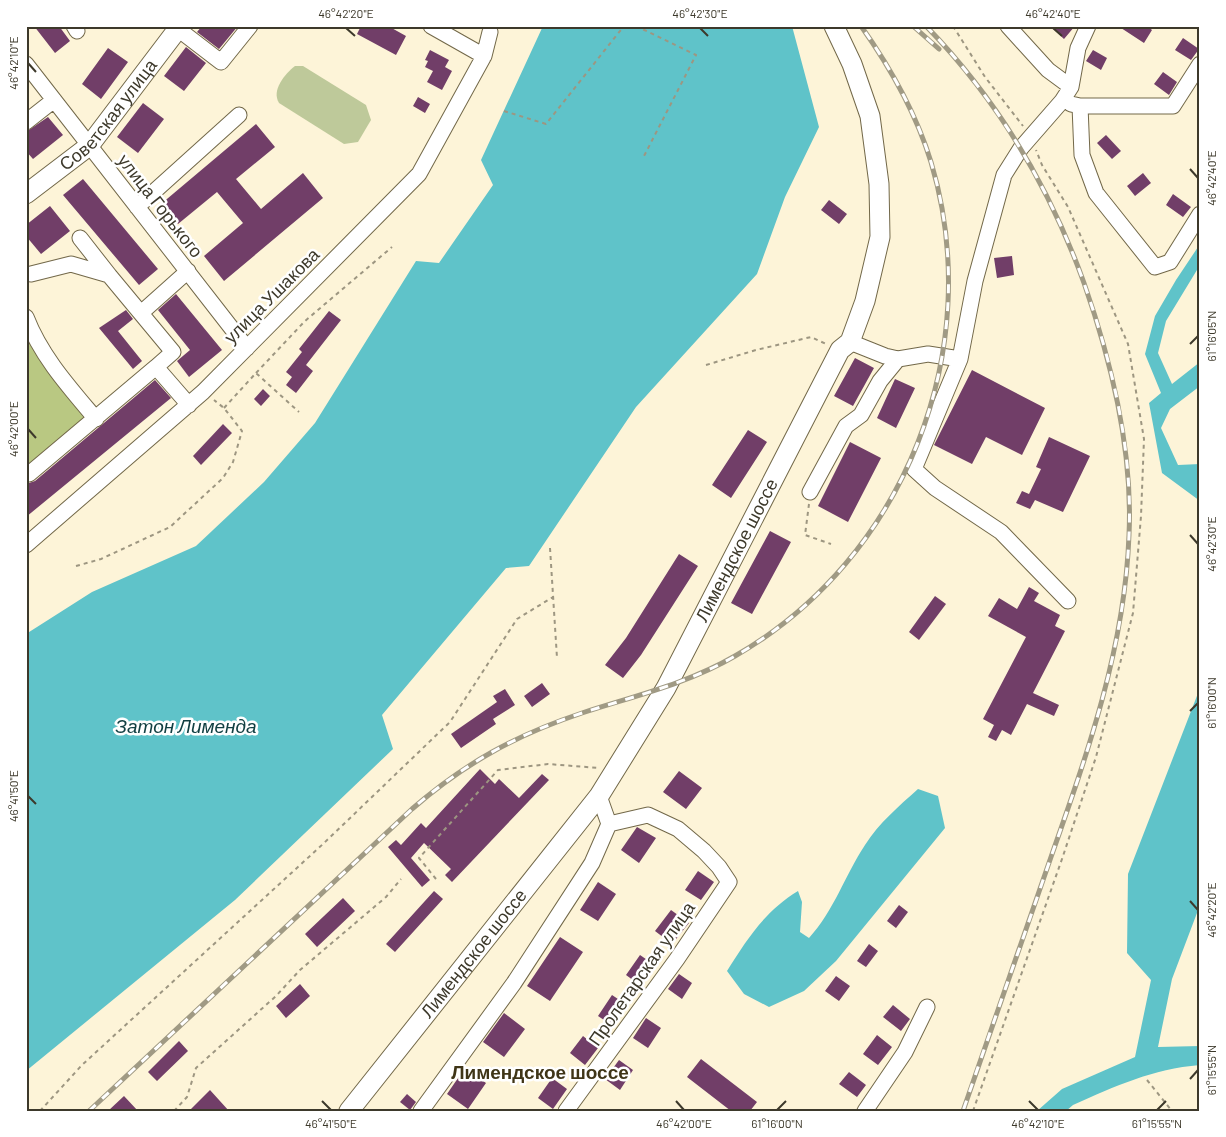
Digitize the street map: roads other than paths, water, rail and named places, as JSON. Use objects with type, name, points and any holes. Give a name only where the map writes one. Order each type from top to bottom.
[{"type":"main road","name":"Лимендское шоссе","points":[[349,1111],[599,796],[666,688],[845,346],[865,302],[880,237],[879,184],[870,116],[852,64],[834,26]]},
{"type":"main road","name":"Советская улица","points":[[26,194],[89,146],[179,28]]},
{"type":"street","points":[[179,28],[221,62],[250,26]]},
{"type":"street","points":[[431,26],[484,56]]},
{"type":"street","points":[[1008,26],[1048,70],[1071,87]]},
{"type":"street","points":[[1068,601],[1001,532],[935,488],[914,469],[960,359],[975,281],[998,190],[1012,161],[1062,101],[1071,87],[1078,48],[1088,26]]},
{"type":"street","name":"улица Ушакова","points":[[26,545],[203,392],[419,174],[484,56],[490,32]]},
{"type":"street","name":"улица Горького","points":[[26,64],[247,348]]},
{"type":"street","points":[[1062,101],[1080,106],[1173,106],[1200,64]]},
{"type":"street","points":[[26,122],[54,100]]},
{"type":"street","points":[[1080,106],[1082,155],[1096,192],[1155,267],[1170,262],[1200,214]]},
{"type":"street","points":[[136,206],[239,116]]},
{"type":"street","points":[[26,474],[29,474],[96,419],[173,352],[80,238]]},
{"type":"street","points":[[28,276],[71,264],[110,276]]},
{"type":"street","points":[[140,313],[188,271]]},
{"type":"street","points":[[26,317],[34,337],[44,353],[96,419]]},
{"type":"street","points":[[845,346],[898,359],[928,354],[960,359]]},
{"type":"street","points":[[810,492],[846,426],[861,415],[880,380],[898,359]]},
{"type":"street","points":[[156,367],[189,405]]},
{"type":"street","points":[[428,1108],[519,975],[592,863],[609,824],[599,796]]},
{"type":"street","name":"Пролетарская улица","points":[[566,1111],[678,959],[729,882],[719,866],[678,828],[648,815],[609,824]]},
{"type":"street","points":[[864,1111],[905,1052],[927,1007]]},
{"type":"water","name":"Затон Лименда","points":[[543,26],[792,26],[819,127],[785,197],[757,274],[636,407],[529,566],[506,568],[382,715],[393,749],[235,900],[26,1071],[26,634],[92,592],[196,546],[264,482],[315,423],[416,261],[439,263],[493,185],[481,160]]},
{"type":"water","points":[[1200,244],[1200,265],[1166,321],[1158,353],[1172,384],[1200,362],[1200,386],[1170,409],[1161,428],[1178,465],[1200,464],[1200,501],[1162,473],[1149,403],[1161,393],[1145,354],[1155,316]]},
{"type":"water","points":[[1200,688],[1200,905],[1172,979],[1158,1047],[1200,1046],[1200,1065],[1166,1070],[1135,1079],[1073,1105],[1066,1111],[1037,1111],[1062,1089],[1135,1057],[1151,980],[1127,953],[1128,874]]},
{"type":"water","points":[[918,789],[938,796],[945,828],[836,961],[804,991],[769,1007],[744,994],[727,971],[758,926],[776,907],[798,891],[802,902],[800,932],[809,938],[832,905],[871,837],[890,815]]},
{"type":"railway","points":[[89,1111],[412,809],[452,778],[492,752],[535,731],[582,713],[679,682],[717,666],[795,615],[845,564],[886,506],[918,443],[938,375],[948,304],[946,233],[931,162],[910,108],[892,74],[861,26]]},
{"type":"railway","points":[[913,26],[939,49]]},
{"type":"railway","points":[[926,26],[952,54],[998,114],[1019,146],[1055,213],[1084,283],[1112,375],[1128,471],[1129,535],[1126,577],[1120,618],[1102,699],[1078,778],[963,1111]]},
{"type":"district","name":"Лимендское шоссе","points":[[540,1072]]}]
